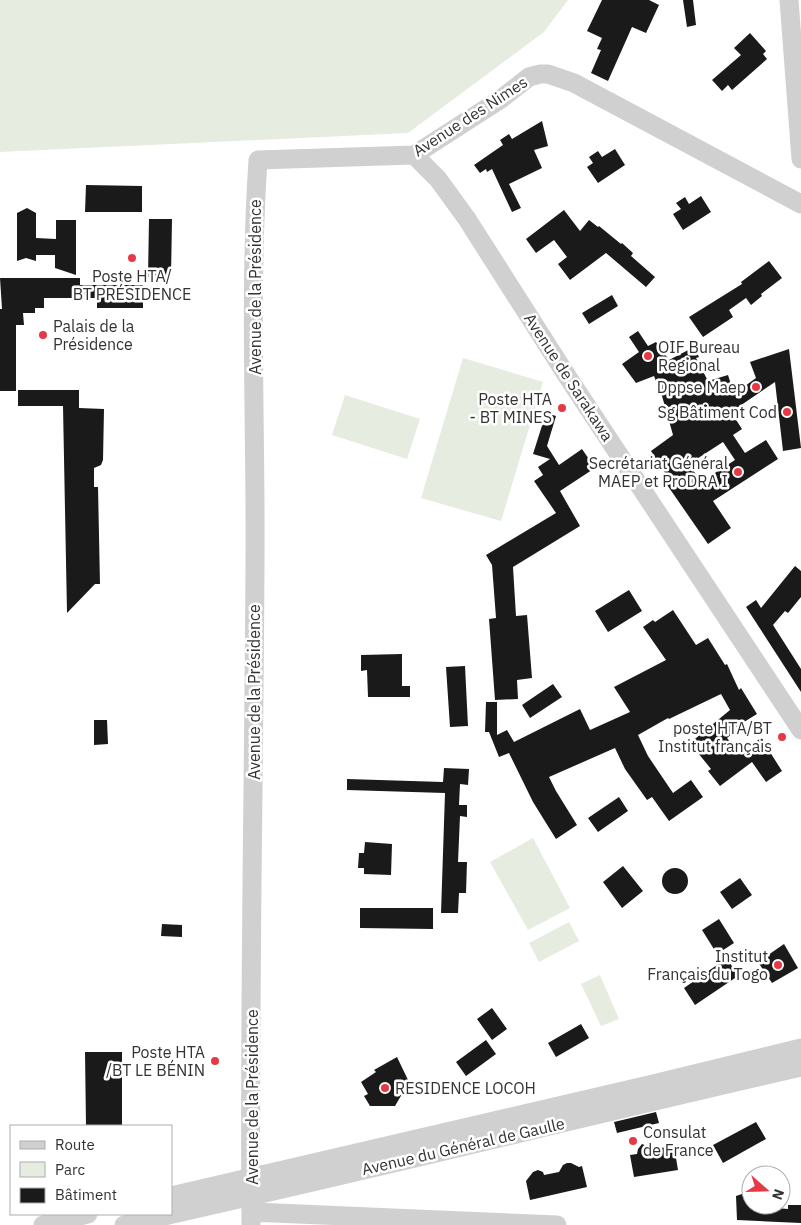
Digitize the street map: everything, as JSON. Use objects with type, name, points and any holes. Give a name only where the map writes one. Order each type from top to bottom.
[{"type":"street","points":[[789,0],[801,159]]},
{"type":"street","name":"Avenue des Nimes","points":[[258,160],[414,155],[501,99],[529,77],[548,74],[582,88],[801,204]]},
{"type":"street","name":"Avenue de Sarakawa","points":[[414,155],[438,179],[467,219],[567,376],[801,730]]},
{"type":"street","name":"Avenue de la Présidence","points":[[251,1211],[255,500],[254,219],[258,160]]},
{"type":"street","name":"Avenue du Général de Gaulle","points":[[172,1196],[622,1100],[655,1092],[801,1048]]},
{"type":"street","name":"Avenue du Général de Gaulle","points":[[655,1092],[801,1068]]},
{"type":"street","name":"Avenue du Général de Gaulle","points":[[124,1225],[251,1211],[622,1100]]},
{"type":"street","points":[[251,1211],[557,1225]]},
{"type":"street","points":[[43,1225],[84,1215]]},
{"type":"green space","points":[[0,0],[568,0],[544,32],[408,133],[0,152]]},
{"type":"green space","points":[[463,358],[543,382],[501,521],[421,498]]},
{"type":"green space","points":[[345,395],[420,419],[407,459],[332,435]]},
{"type":"green space","points":[[533,838],[570,908],[528,930],[490,862]]},
{"type":"green space","points":[[569,922],[579,941],[539,962],[529,943]]},
{"type":"green space","points":[[600,975],[619,1019],[601,1026],[581,984]]},
{"type":"building","points":[[602,0],[649,0],[659,5],[646,33],[632,27],[608,81],[591,73],[601,50],[597,49],[602,38],[587,31]]},
{"type":"building","points":[[683,0],[693,0],[696,25],[687,27]]},
{"type":"building","points":[[750,33],[766,51],[763,54],[767,59],[732,90],[728,85],[722,91],[712,80],[741,55],[734,48]]},
{"type":"building","points":[[542,121],[548,146],[534,150],[542,168],[509,184],[521,208],[512,212],[492,169],[487,172],[486,169],[480,173],[474,165],[503,145],[500,140],[509,134],[512,139]]},
{"type":"building","points":[[615,149],[625,165],[598,183],[587,167],[593,163],[589,157],[598,151],[602,157]]},
{"type":"building","points":[[86,185],[142,186],[142,212],[85,212]]},
{"type":"building","points":[[701,196],[711,212],[683,230],[673,214],[681,209],[676,203],[685,197],[689,204]]},
{"type":"building","points":[[27,208],[36,213],[36,238],[56,239],[56,220],[76,220],[76,275],[55,268],[55,255],[36,255],[36,261],[26,258],[17,261],[17,213]]},
{"type":"building","points":[[564,210],[580,231],[589,220],[599,226],[633,253],[631,256],[655,277],[646,287],[606,253],[570,280],[558,264],[567,257],[554,240],[536,253],[526,239]]},
{"type":"building","points":[[149,219],[172,219],[171,277],[148,277]]},
{"type":"building","points":[[769,261],[782,278],[761,294],[762,296],[751,305],[746,298],[729,310],[733,317],[703,337],[689,317],[742,284],[741,282]]},
{"type":"building","points":[[0,278],[80,278],[80,285],[143,285],[143,308],[97,308],[97,298],[44,298],[44,308],[35,308],[35,313],[23,313],[24,325],[16,325],[16,391],[0,391],[0,309],[2,309]]},
{"type":"building","points":[[612,295],[618,306],[589,324],[582,313]]},
{"type":"building","points":[[638,331],[648,346],[656,342],[669,360],[694,347],[699,357],[696,358],[708,381],[728,375],[734,394],[756,378],[750,362],[789,349],[801,448],[783,451],[775,382],[731,412],[742,429],[733,435],[745,453],[766,440],[778,459],[713,501],[731,528],[708,544],[663,479],[667,476],[651,451],[673,435],[654,376],[636,383],[622,364],[639,352],[629,337]],"holes":[[[723,442],[735,460],[701,482],[689,464]]]},
{"type":"building","points":[[18,390],[79,390],[79,408],[104,409],[103,460],[101,465],[94,468],[94,487],[98,487],[100,584],[95,584],[67,613],[63,406],[18,406]]},
{"type":"building","points":[[546,413],[556,416],[547,446],[559,465],[582,449],[595,468],[560,491],[580,526],[513,567],[516,616],[527,615],[532,678],[517,680],[518,699],[495,700],[489,619],[496,618],[492,565],[486,555],[556,513],[534,481],[543,475],[538,467],[550,459],[533,454]]},
{"type":"building","points":[[795,566],[801,571],[801,597],[788,613],[785,611],[773,625],[801,669],[801,692],[746,607],[756,600],[761,608]]},
{"type":"building","points":[[629,590],[642,611],[608,632],[595,611]]},
{"type":"building","points":[[673,610],[696,645],[708,638],[725,665],[727,664],[739,690],[741,688],[757,714],[731,730],[733,733],[727,738],[739,753],[761,738],[782,771],[766,782],[752,762],[720,786],[708,771],[711,769],[690,743],[730,710],[721,694],[668,718],[638,735],[648,756],[673,793],[691,780],[703,797],[669,821],[652,797],[647,800],[625,769],[615,748],[549,777],[577,825],[556,839],[533,802],[509,753],[499,757],[489,732],[485,732],[486,702],[497,702],[497,735],[507,730],[514,742],[580,709],[590,730],[630,712],[614,687],[666,660],[643,627],[653,620],[655,622]]},
{"type":"building","points":[[402,654],[402,686],[410,686],[410,697],[368,697],[367,670],[361,671],[361,655]]},
{"type":"building","points":[[465,666],[468,726],[450,727],[446,667]]},
{"type":"building","points":[[553,684],[562,697],[530,718],[522,705]]},
{"type":"building","points":[[94,720],[107,720],[108,744],[94,745]]},
{"type":"building","points":[[444,768],[469,769],[468,785],[460,784],[459,805],[467,805],[467,817],[460,816],[458,862],[467,862],[466,893],[459,893],[458,913],[441,913],[445,793],[347,790],[347,779],[443,782]]},
{"type":"building","points":[[619,797],[628,811],[598,832],[588,818]]},
{"type":"building","points":[[365,842],[392,844],[391,875],[364,874],[364,868],[358,868],[359,853],[364,853]]},
{"type":"building","points":[[623,866],[643,891],[622,908],[603,882]]},
{"type":"building","points":[[675,868],[684,872],[688,881],[684,890],[675,894],[666,890],[662,881],[666,872]]},
{"type":"building","points":[[740,878],[752,895],[732,909],[720,892]]},
{"type":"building","points":[[360,908],[433,908],[433,929],[360,928]]},
{"type":"building","points":[[719,919],[734,943],[717,954],[702,930]]},
{"type":"building","points":[[162,924],[182,925],[182,937],[161,936]]},
{"type":"building","name":"Institut Français du Togo","points":[[784,944],[798,968],[772,983],[758,962]]},
{"type":"building","points":[[727,958],[738,976],[695,1005],[684,988]]},
{"type":"building","points":[[492,1008],[507,1029],[492,1040],[477,1019]]},
{"type":"building","points":[[581,1024],[589,1038],[556,1057],[548,1043]]},
{"type":"building","points":[[486,1040],[496,1054],[466,1076],[456,1062]]},
{"type":"building","points":[[85,1052],[122,1052],[122,1125],[86,1125]]},
{"type":"building","name":"RESIDENCE LOCOH","points":[[397,1057],[409,1082],[395,1106],[370,1106],[364,1096],[368,1094],[361,1082],[376,1072],[374,1070]]},
{"type":"building","points":[[656,1112],[659,1123],[617,1133],[614,1122]]},
{"type":"building","points":[[756,1122],[766,1139],[723,1163],[713,1145]]},
{"type":"building","points":[[642,1144],[654,1149],[674,1146],[678,1170],[634,1177],[630,1155],[637,1154]]},
{"type":"building","points":[[567,1163],[579,1167],[582,1166],[587,1187],[530,1200],[526,1181],[533,1172],[538,1170],[543,1172],[544,1175],[559,1172],[563,1165]]},
{"type":"building","points":[[741,1194],[741,1215],[791,1215],[791,1205],[801,1205],[801,1223],[737,1220],[736,1196]]},
{"type":"place","name":"Poste HTA/ BT PRÉSIDENCE","points":[[132,258]]},
{"type":"place","name":"Palais de la Présidence","points":[[43,335]]},
{"type":"place","name":"OIF Bureau Regional","points":[[648,356]]},
{"type":"place","name":"Dppse Maep","points":[[756,387]]},
{"type":"place","name":"Poste HTA - BT MINES","points":[[562,408]]},
{"type":"place","name":"Sg Bâtiment Cod","points":[[787,412]]},
{"type":"place","name":"Secrétariat Général MAEP et ProDRA I","points":[[738,472]]},
{"type":"place","name":"poste HTA/BT Institut français","points":[[782,737]]},
{"type":"place","name":"Institut Français du Togo","points":[[778,965]]},
{"type":"place","name":"Poste HTA /BT LE BÉNIN","points":[[215,1061]]},
{"type":"place","name":"RESIDENCE LOCOH","points":[[385,1088]]},
{"type":"place","name":"Consulat de France","points":[[633,1141]]}]
